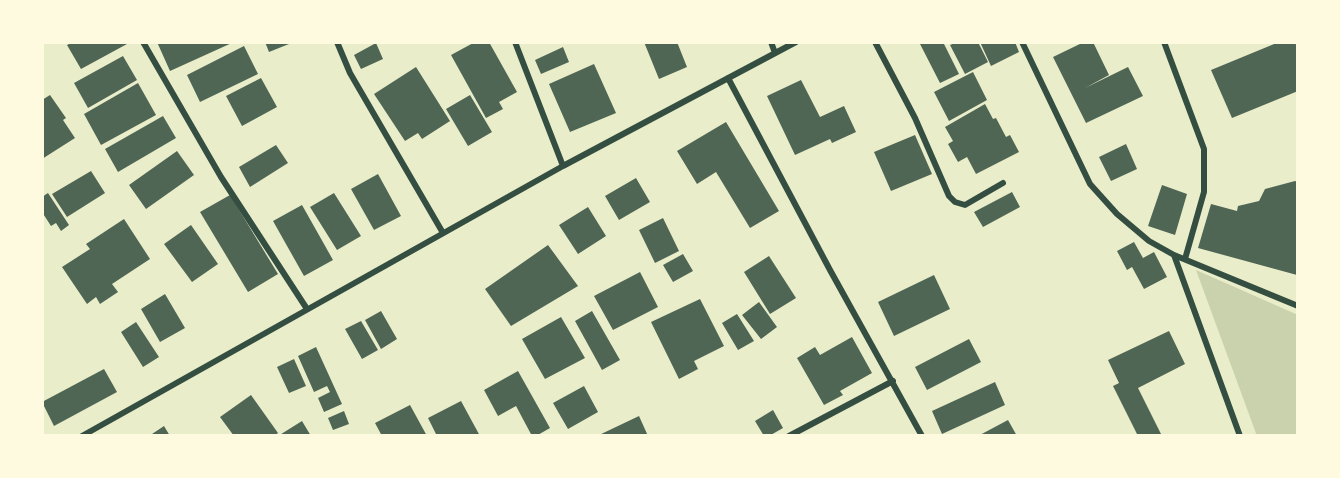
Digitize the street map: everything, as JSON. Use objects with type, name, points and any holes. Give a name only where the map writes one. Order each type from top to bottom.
[{"type":"street","points":[[143,42],[221,177],[307,309]]},
{"type":"street","points":[[337,42],[350,73],[442,233]]},
{"type":"street","points":[[515,42],[562,166]]},
{"type":"street","points":[[771,42],[775,53]]},
{"type":"street","points":[[82,436],[562,166],[796,42]]},
{"type":"street","points":[[875,42],[915,118],[948,196],[955,202],[965,204],[1003,183]]},
{"type":"street","points":[[1022,42],[1090,184],[1117,214],[1141,234],[1174,255],[1298,306]]},
{"type":"street","points":[[1164,42],[1204,149],[1204,192],[1185,259]]},
{"type":"street","points":[[728,78],[922,436]]},
{"type":"street","points":[[1174,255],[1240,436]]},
{"type":"street","points":[[789,436],[893,381]]},
{"type":"green space","points":[[1196,270],[1298,315],[1298,436],[1257,436]]},
{"type":"building","points":[[73,42],[125,42],[127,44],[81,69],[67,45]]},
{"type":"building","points":[[157,42],[234,42],[170,71]]},
{"type":"building","points":[[265,42],[294,42],[269,52]]},
{"type":"building","points":[[475,42],[489,42],[517,92],[499,102],[503,109],[486,118],[451,55]]},
{"type":"building","points":[[644,42],[677,42],[687,67],[659,79]]},
{"type":"building","points":[[919,42],[943,42],[959,74],[940,83]]},
{"type":"building","points":[[957,42],[978,42],[988,62],[965,74],[950,45]]},
{"type":"building","points":[[980,42],[1015,42],[1019,52],[991,66]]},
{"type":"building","points":[[1084,42],[1093,42],[1109,75],[1085,88],[1128,67],[1143,96],[1086,123],[1053,57]]},
{"type":"building","points":[[1279,42],[1295,42],[1298,50],[1298,91],[1232,118],[1211,70]]},
{"type":"building","points":[[376,43],[383,59],[361,69],[354,55]]},
{"type":"building","points":[[244,46],[258,74],[200,102],[187,75]]},
{"type":"building","points":[[563,47],[569,62],[541,74],[535,60]]},
{"type":"building","points":[[123,56],[137,80],[88,108],[74,83]]},
{"type":"building","points":[[594,64],[616,113],[570,132],[549,84]]},
{"type":"building","points":[[416,67],[450,121],[422,139],[418,133],[405,141],[374,94]]},
{"type":"building","points":[[973,72],[987,100],[949,121],[934,92]]},
{"type":"building","points":[[261,78],[277,107],[242,126],[226,96]]},
{"type":"building","points":[[801,80],[820,117],[844,106],[856,132],[832,143],[830,139],[795,155],[767,96]]},
{"type":"building","points":[[138,83],[156,115],[101,145],[84,114]]},
{"type":"building","points":[[50,95],[66,118],[63,120],[75,138],[42,159],[42,100]]},
{"type":"building","points":[[470,95],[492,132],[468,146],[446,109]]},
{"type":"building","points":[[985,104],[1006,137],[1010,135],[1019,152],[976,174],[967,157],[958,162],[948,144],[953,141],[945,127]]},
{"type":"building","points":[[163,116],[176,138],[118,172],[105,149]]},
{"type":"building","points":[[726,122],[779,211],[750,228],[716,172],[697,184],[677,151]]},
{"type":"building","points":[[915,135],[932,174],[891,191],[874,152]]},
{"type":"building","points":[[1126,144],[1137,169],[1111,181],[1099,157]]},
{"type":"building","points":[[276,145],[288,163],[250,187],[239,167]]},
{"type":"building","points":[[177,151],[194,175],[146,209],[129,185]]},
{"type":"building","points":[[91,171],[105,193],[67,217],[52,194]]},
{"type":"building","points":[[378,174],[401,216],[374,230],[351,189]]},
{"type":"building","points":[[636,178],[650,202],[619,220],[605,196]]},
{"type":"building","points":[[1298,182],[1297,275],[1198,248],[1211,204],[1237,211],[1238,206],[1259,201],[1265,189]]},
{"type":"building","points":[[1162,185],[1187,194],[1175,235],[1148,226]]},
{"type":"building","points":[[1012,192],[1020,207],[983,227],[974,212]]},
{"type":"building","points":[[48,193],[69,225],[61,231],[56,223],[51,226],[42,212],[42,197]]},
{"type":"building","points":[[334,193],[361,236],[337,250],[310,207]]},
{"type":"building","points":[[230,195],[278,274],[248,292],[200,212]]},
{"type":"building","points":[[302,205],[333,260],[304,276],[273,221]]},
{"type":"building","points":[[588,207],[606,236],[578,254],[559,225]]},
{"type":"building","points":[[663,218],[679,251],[655,263],[639,230]]},
{"type":"building","points":[[124,219],[150,259],[112,284],[118,292],[100,304],[96,297],[87,304],[62,267],[90,249],[86,244]]},
{"type":"building","points":[[191,225],[218,264],[192,282],[164,244]]},
{"type":"building","points":[[1134,242],[1143,258],[1154,252],[1167,277],[1144,289],[1132,267],[1127,270],[1117,251]]},
{"type":"building","points":[[548,245],[578,286],[511,326],[485,289]]},
{"type":"building","points":[[683,254],[693,271],[673,282],[663,265]]},
{"type":"building","points":[[769,256],[796,298],[770,314],[744,272]]},
{"type":"building","points":[[640,272],[658,307],[613,330],[594,296]]},
{"type":"building","points":[[934,275],[950,309],[894,336],[878,302]]},
{"type":"building","points":[[165,294],[185,328],[160,342],[141,309]]},
{"type":"building","points":[[700,299],[724,346],[694,361],[698,369],[679,379],[651,322]]},
{"type":"building","points":[[759,302],[777,327],[761,339],[742,315]]},
{"type":"building","points":[[381,311],[397,339],[381,349],[365,320]]},
{"type":"building","points":[[592,311],[620,360],[602,370],[575,321]]},
{"type":"building","points":[[737,314],[754,341],[738,350],[722,323]]},
{"type":"building","points":[[561,317],[585,358],[545,379],[522,339]]},
{"type":"building","points":[[361,321],[378,350],[362,359],[345,329]]},
{"type":"building","points":[[136,322],[159,357],[143,367],[121,332]]},
{"type":"building","points":[[1169,331],[1185,364],[1138,388],[1162,436],[1138,436],[1113,386],[1119,383],[1108,360]]},
{"type":"building","points":[[852,337],[872,373],[840,391],[843,395],[824,405],[797,358],[815,347],[820,355]]},
{"type":"building","points":[[969,339],[981,362],[927,390],[915,367]]},
{"type":"building","points":[[316,347],[342,404],[324,412],[318,398],[330,392],[327,386],[314,392],[298,356]]},
{"type":"building","points":[[294,359],[306,386],[289,393],[277,367]]},
{"type":"building","points":[[104,369],[117,392],[54,426],[42,402]]},
{"type":"building","points":[[518,371],[550,428],[536,436],[532,436],[516,406],[498,416],[484,390]]},
{"type":"building","points":[[995,382],[1005,405],[942,434],[932,411]]},
{"type":"building","points":[[584,386],[598,412],[568,429],[553,403]]},
{"type":"building","points":[[251,395],[278,433],[274,436],[234,436],[220,417]]},
{"type":"building","points":[[461,401],[480,436],[437,436],[428,418]]},
{"type":"building","points":[[410,405],[427,436],[382,436],[375,423]]},
{"type":"building","points":[[773,410],[783,428],[769,436],[764,436],[755,421]]},
{"type":"building","points":[[344,411],[349,424],[333,430],[328,418]]},
{"type":"building","points":[[639,416],[648,436],[597,436]]},
{"type":"building","points":[[1008,420],[1017,436],[978,436]]},
{"type":"building","points":[[302,421],[311,436],[278,436]]},
{"type":"building","points":[[164,426],[170,436],[149,436]]}]
